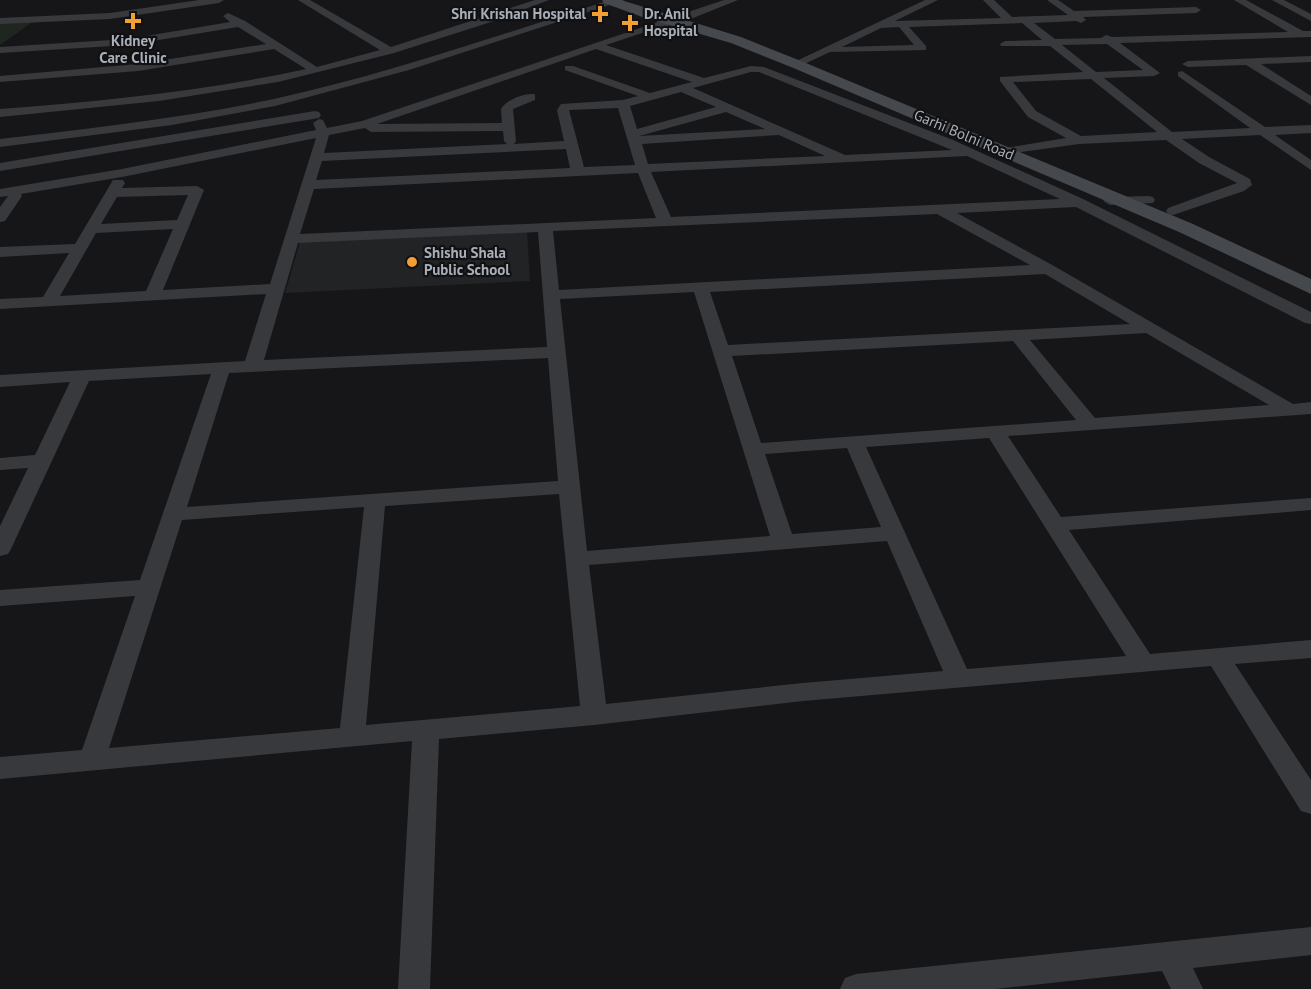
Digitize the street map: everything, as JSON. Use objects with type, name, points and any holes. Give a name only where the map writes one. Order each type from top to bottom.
[{"type":"main road","name":"Garhi Bolni Road","points":[[616,1],[800,62],[1012,150],[1311,287]]},
{"type":"main road","name":"Garhi Bolni Road","points":[[1012,150],[1148,200],[1311,274]]},
{"type":"street","points":[[0,21],[42,21],[138,13],[201,1],[219,0]]},
{"type":"street","points":[[303,0],[390,51]]},
{"type":"street","points":[[0,113],[150,99],[315,70],[390,51],[544,0]]},
{"type":"street","points":[[370,128],[600,47],[667,26],[733,0]]},
{"type":"street","points":[[987,0],[1009,20]]},
{"type":"street","points":[[882,25],[1201,13],[1179,0]]},
{"type":"street","points":[[1239,0],[1305,34],[1311,42]]},
{"type":"street","points":[[1277,0],[1311,18]]},
{"type":"street","points":[[201,1],[241,23],[315,70]]},
{"type":"street","points":[[0,143],[195,118],[297,97],[446,55],[616,1]]},
{"type":"street","points":[[1054,1],[1079,2]]},
{"type":"street","points":[[1054,1],[1155,73],[1010,77],[1004,80],[1032,114],[1079,140]]},
{"type":"street","points":[[800,62],[882,25],[936,4],[968,22]]},
{"type":"street","points":[[1024,20],[1168,135],[1204,160],[1245,182],[1245,185],[1239,188],[1173,211]]},
{"type":"street","points":[[0,49],[42,21]]},
{"type":"street","points":[[980,21],[1043,76]]},
{"type":"street","points":[[0,198],[121,178],[322,135],[383,118],[658,24],[675,22]]},
{"type":"street","points":[[0,49],[128,42],[241,23]]},
{"type":"street","points":[[826,50],[922,48],[901,24]]},
{"type":"street","points":[[1222,27],[1236,36]]},
{"type":"street","points":[[1005,44],[1305,34]]},
{"type":"street","points":[[1124,51],[1311,42]]},
{"type":"street","points":[[0,79],[119,70],[275,46]]},
{"type":"street","points":[[600,47],[704,82]]},
{"type":"street","points":[[1311,59],[1249,62],[1185,69],[1311,166]]},
{"type":"street","points":[[1249,62],[1311,100]]},
{"type":"street","points":[[569,68],[651,97]]},
{"type":"street","points":[[578,172],[564,108],[623,104],[751,69],[764,70],[969,153],[1078,202],[1311,319]]},
{"type":"street","points":[[253,366],[322,135],[315,115],[273,78]]},
{"type":"street","points":[[682,88],[845,160]]},
{"type":"street","points":[[511,148],[508,106],[531,97]]},
{"type":"street","points":[[623,104],[643,169],[666,223]]},
{"type":"street","points":[[634,137],[727,108]]},
{"type":"street","points":[[0,166],[315,115]]},
{"type":"street","points":[[0,193],[370,128],[509,127]]},
{"type":"street","points":[[1012,150],[1079,140],[1311,129]]},
{"type":"street","points":[[634,137],[781,132]]},
{"type":"street","points":[[315,157],[572,145]]},
{"type":"street","points":[[307,185],[969,153]]},
{"type":"street","points":[[48,301],[121,178]]},
{"type":"street","points":[[112,193],[197,190],[152,296]]},
{"type":"street","points":[[0,218],[15,196]]},
{"type":"street","points":[[291,239],[1148,200]]},
{"type":"street","points":[[939,209],[1048,269],[1290,410]]},
{"type":"street","points":[[90,229],[184,224]]},
{"type":"street","points":[[545,228],[569,487],[594,715]]},
{"type":"street","points":[[0,252],[79,248]]},
{"type":"street","points":[[550,295],[1048,269]]},
{"type":"street","points":[[700,286],[783,542]]},
{"type":"street","points":[[0,304],[276,289]]},
{"type":"street","points":[[721,351],[1019,337],[1150,328]]},
{"type":"street","points":[[1019,337],[1090,424]]},
{"type":"street","points":[[0,381],[253,366],[556,352]]},
{"type":"street","points":[[92,760],[222,368]]},
{"type":"street","points":[[0,549],[82,376]]},
{"type":"street","points":[[754,449],[1311,408]]},
{"type":"street","points":[[994,431],[1144,664]]},
{"type":"street","points":[[854,442],[959,679]]},
{"type":"street","points":[[0,464],[42,461]]},
{"type":"street","points":[[174,514],[569,487]]},
{"type":"street","points":[[352,736],[375,500]]},
{"type":"street","points":[[1054,524],[1311,504]]},
{"type":"street","points":[[577,559],[895,533]]},
{"type":"street","points":[[0,598],[150,587]]},
{"type":"street","points":[[0,768],[594,715],[803,692],[1311,649]]},
{"type":"street","points":[[1217,656],[1311,803]]},
{"type":"street","points":[[414,989],[426,729]]},
{"type":"street","points":[[856,989],[1311,941]]},
{"type":"street","points":[[1171,956],[1187,989]]},
{"type":"shaded area","points":[[0,20],[34,21],[0,45]]},
{"type":"shaded area","name":"Shishu Shala Public School","points":[[527,232],[530,281],[285,293],[300,242]]},
{"type":"place","name":"Shri Krishan Hospital","points":[[600,14]]},
{"type":"place","name":"Kidney Care Clinic","points":[[133,21]]},
{"type":"place","name":"Dr. Anil Hospital","points":[[630,23]]},
{"type":"place","name":"Shishu Shala Public School","points":[[412,262]]}]
